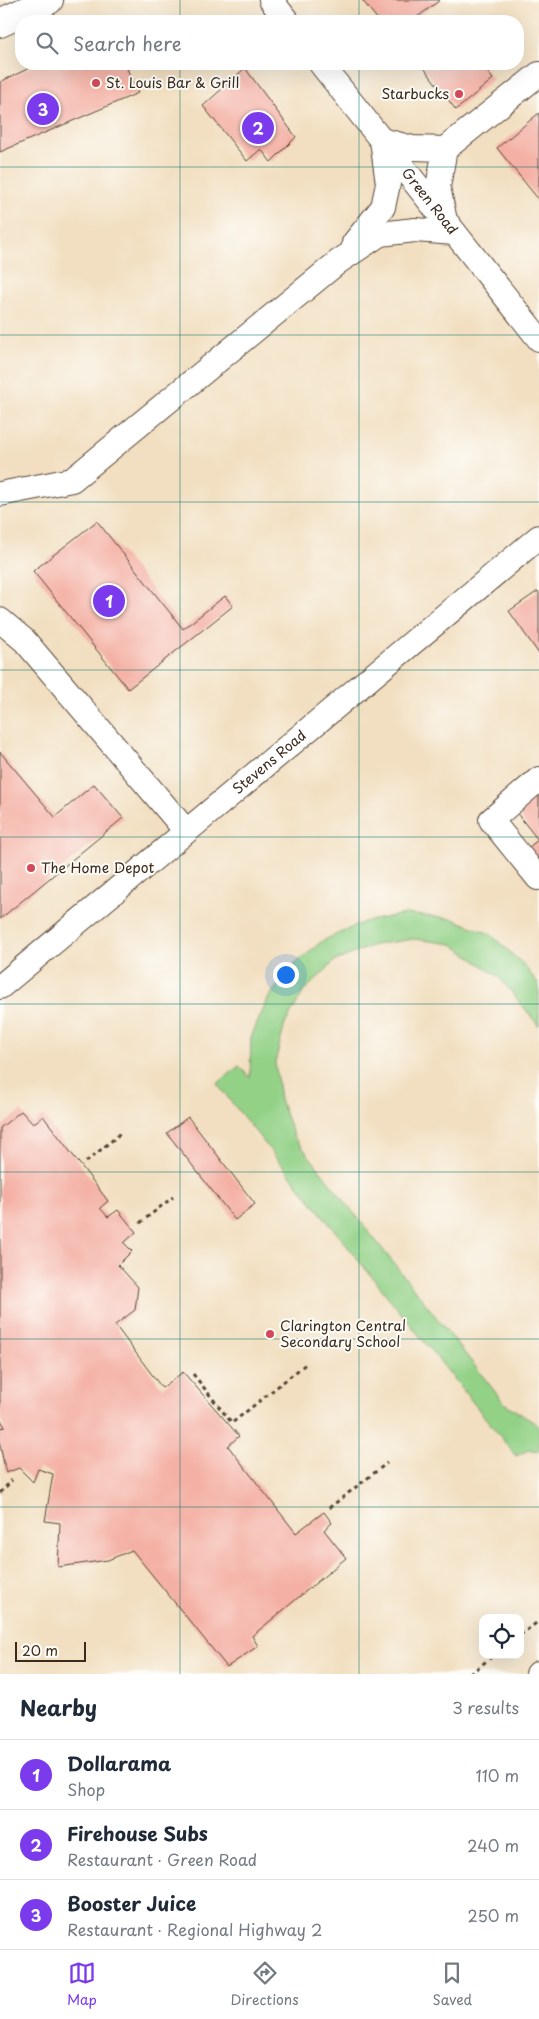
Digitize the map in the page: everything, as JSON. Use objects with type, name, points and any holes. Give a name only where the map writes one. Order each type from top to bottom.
[{"type":"main road","points":[[17,15],[49,0]]},
{"type":"main road","points":[[0,23],[15,16]]},
{"type":"street","points":[[271,0],[283,15]]},
{"type":"street","name":"Green Road","points":[[326,70],[539,339]]},
{"type":"street","points":[[338,262],[383,207],[388,184],[382,140],[413,148],[445,149],[539,74]]},
{"type":"street","points":[[0,494],[72,480],[338,262],[380,234],[450,227],[438,187],[445,149]]},
{"type":"street","name":"Stevens Road","points":[[0,987],[539,536]]},
{"type":"street","points":[[0,620],[25,641],[186,831]]},
{"type":"street","points":[[538,878],[491,820],[539,779]]},
{"type":"path","points":[[86,1162],[121,1133]]},
{"type":"path","points":[[140,1222],[173,1197]]},
{"type":"path","points":[[193,1374],[232,1423],[307,1363]]},
{"type":"path","points":[[329,1508],[387,1463]]},
{"type":"path","points":[[0,1493],[12,1480]]},
{"type":"path","points":[[524,1632],[539,1621]]},
{"type":"path","points":[[470,1674],[489,1659]]},
{"type":"green space","points":[[405,914],[453,919],[490,934],[523,964],[539,985],[539,1026],[499,977],[452,944],[414,939],[374,945],[335,961],[304,991],[285,1024],[275,1062],[280,1100],[294,1137],[504,1403],[539,1426],[539,1452],[530,1449],[516,1456],[217,1084],[239,1066],[250,1078],[251,1037],[269,997],[292,967],[322,941],[364,922]]},
{"type":"building","points":[[362,0],[440,0],[420,15],[374,15]]},
{"type":"building","points":[[25,70],[128,70],[138,93],[0,152],[0,82]]},
{"type":"building","points":[[243,70],[246,70],[296,137],[271,162],[261,149],[247,161],[203,106]]},
{"type":"building","name":"Starbucks","points":[[426,70],[486,70],[493,79],[456,110]]},
{"type":"building","points":[[539,113],[539,200],[497,148]]},
{"type":"building","points":[[97,521],[183,629],[225,596],[233,606],[128,689],[33,571]]},
{"type":"building","points":[[538,591],[539,593],[539,654],[509,611]]},
{"type":"building","name":"The Home Depot","points":[[0,752],[55,817],[94,784],[123,818],[0,919]]},
{"type":"building","points":[[539,793],[539,867],[525,850],[538,840],[516,812]]},
{"type":"building","points":[[21,1111],[33,1124],[43,1116],[108,1201],[100,1208],[108,1217],[118,1210],[136,1232],[124,1243],[132,1251],[118,1265],[138,1287],[135,1310],[115,1325],[162,1388],[183,1372],[239,1436],[228,1446],[296,1533],[324,1512],[332,1523],[324,1530],[346,1558],[252,1636],[258,1646],[227,1667],[132,1550],[108,1560],[58,1567],[60,1523],[45,1521],[53,1474],[38,1469],[33,1482],[19,1468],[6,1473],[0,1445],[0,1428],[5,1427],[0,1418],[0,1128]]},
{"type":"building","points":[[188,1117],[255,1204],[235,1220],[167,1133]]},
{"type":"place","name":"St. Louis Bar & Grill","points":[[96,83]]},
{"type":"place","name":"Starbucks","points":[[459,94]]},
{"type":"place","name":"Booster Juice","points":[[43,109]]},
{"type":"place","name":"Firehouse Subs","points":[[258,128]]},
{"type":"place","name":"Dollarama","points":[[109,601]]},
{"type":"place","name":"The Home Depot","points":[[31,868]]},
{"type":"place","name":"Clarington Central Secondary School","points":[[270,1334]]}]
